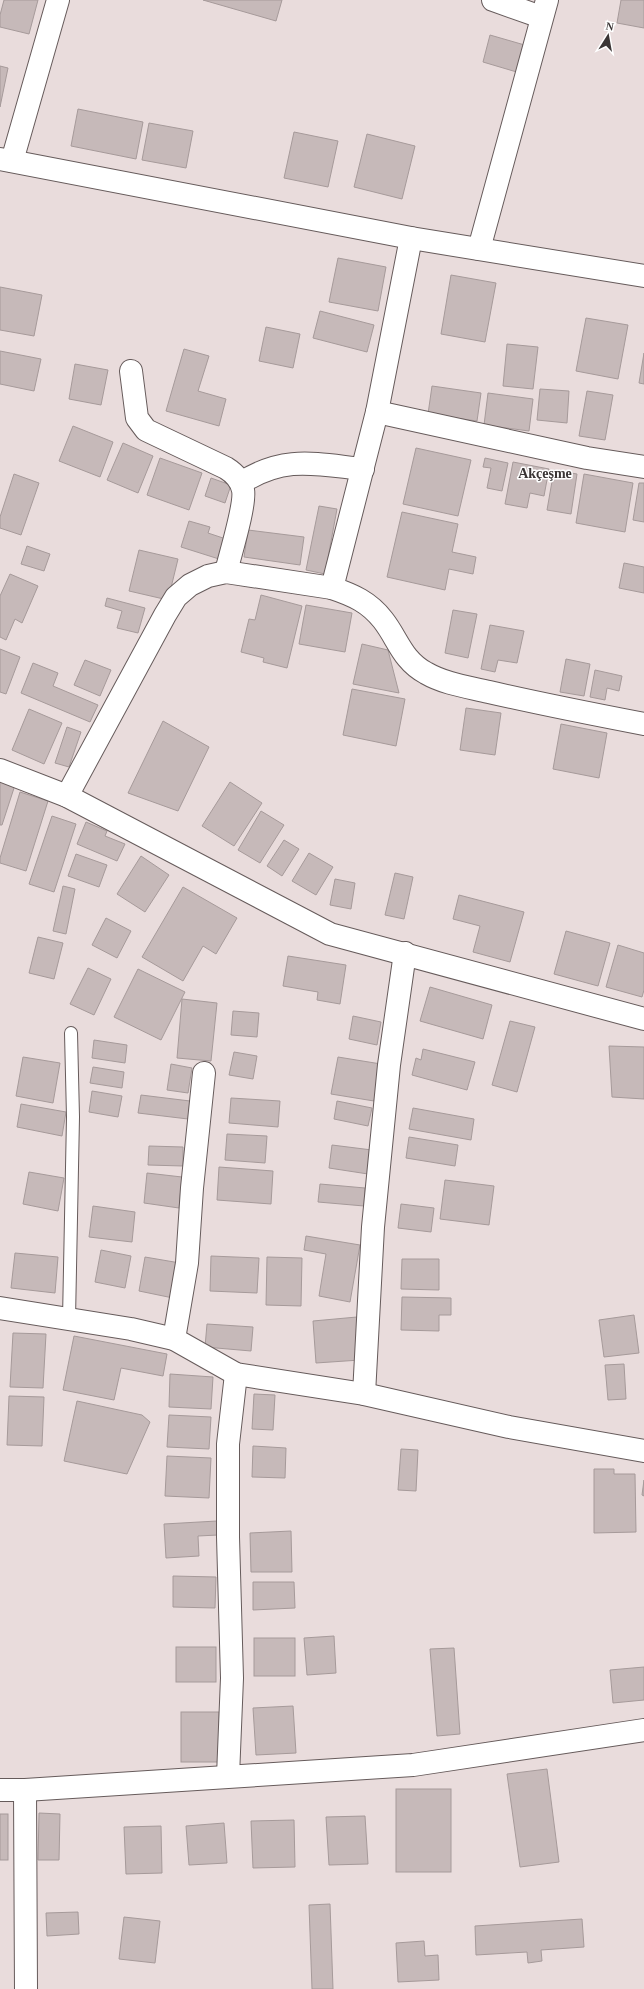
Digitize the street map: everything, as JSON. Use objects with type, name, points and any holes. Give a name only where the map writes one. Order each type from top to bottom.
[{"type":"street","points":[[58,0],[6,160],[411,238],[644,276]]},
{"type":"street","points":[[479,249],[544,9],[494,0]]},
{"type":"street","points":[[332,588],[377,412],[411,238]]},
{"type":"street","points":[[131,371],[137,418],[146,430],[226,468],[235,474],[240,483],[243,498],[226,572]]},
{"type":"street","points":[[377,412],[587,458],[644,467]]},
{"type":"street","points":[[240,483],[254,474],[287,463],[306,463],[363,469]]},
{"type":"street","points":[[67,796],[130,678],[176,597],[190,585],[208,576],[226,572],[332,588],[355,596],[371,606],[384,621],[400,649],[410,661],[425,673],[443,681],[513,698],[644,724]]},
{"type":"street","points":[[0,770],[67,796],[330,934],[405,953],[644,1019]]},
{"type":"street","points":[[364,1394],[373,1228],[389,1065],[405,953]]},
{"type":"street","points":[[174,1339],[187,1263],[192,1188],[204,1073]]},
{"type":"street","points":[[0,1308],[69,1319],[174,1339],[236,1374],[364,1394],[509,1427],[644,1451]]},
{"type":"street","points":[[228,1776],[232,1678],[228,1537],[228,1444],[236,1374]]},
{"type":"street","points":[[0,1790],[25,1790],[413,1764],[644,1730]]},
{"type":"street","points":[[25,1790],[26,1989]]},
{"type":"lane","points":[[69,1319],[73,1117],[71,1033]]},
{"type":"building","points":[[4,0],[38,0],[29,34],[0,27],[0,15]]},
{"type":"building","points":[[203,0],[282,0],[276,21]]},
{"type":"building","points":[[621,0],[644,0],[644,28],[617,23]]},
{"type":"building","points":[[490,35],[528,46],[520,73],[483,62]]},
{"type":"building","points":[[0,66],[8,68],[0,107]]},
{"type":"building","points":[[78,109],[143,122],[136,159],[71,146]]},
{"type":"building","points":[[149,123],[193,131],[186,168],[142,160]]},
{"type":"building","points":[[294,132],[338,141],[328,187],[284,178]]},
{"type":"building","points":[[367,134],[415,146],[402,199],[354,187]]},
{"type":"building","points":[[338,258],[386,267],[378,311],[329,302]]},
{"type":"building","points":[[451,275],[496,283],[485,342],[441,334]]},
{"type":"building","points":[[0,287],[42,295],[34,336],[0,330]]},
{"type":"building","points":[[320,311],[374,325],[367,352],[313,338]]},
{"type":"building","points":[[586,318],[628,325],[618,379],[576,371]]},
{"type":"building","points":[[266,327],[300,334],[293,368],[259,361]]},
{"type":"building","points":[[507,344],[538,347],[533,389],[503,386]]},
{"type":"building","points":[[184,349],[209,356],[198,391],[226,399],[219,426],[166,411]]},
{"type":"building","points":[[0,351],[41,359],[34,391],[0,384]]},
{"type":"building","points":[[644,353],[644,384],[639,383]]},
{"type":"building","points":[[75,364],[108,370],[101,405],[69,399]]},
{"type":"building","points":[[432,386],[481,393],[477,421],[428,414]]},
{"type":"building","points":[[540,389],[569,391],[567,423],[537,420]]},
{"type":"building","points":[[587,391],[613,395],[605,440],[579,436]]},
{"type":"building","points":[[488,393],[533,399],[529,431],[484,425]]},
{"type":"building","points":[[73,426],[113,442],[100,477],[59,461]]},
{"type":"building","points":[[123,443],[153,456],[138,493],[107,480]]},
{"type":"building","points":[[416,448],[471,460],[458,516],[403,504]]},
{"type":"building","points":[[160,458],[202,473],[189,510],[147,495]]},
{"type":"building","points":[[485,458],[508,463],[502,491],[487,488],[491,468],[483,467]]},
{"type":"building","points":[[513,462],[549,469],[544,496],[530,493],[527,508],[505,504]]},
{"type":"building","points":[[554,470],[577,474],[571,514],[547,510]]},
{"type":"building","points":[[14,474],[39,483],[21,535],[0,528],[0,517]]},
{"type":"building","points":[[584,474],[633,483],[625,532],[576,523]]},
{"type":"building","points":[[211,478],[231,485],[225,503],[205,496]]},
{"type":"building","points":[[639,483],[644,483],[644,522],[633,520]]},
{"type":"building","points":[[319,506],[337,509],[325,574],[306,570]]},
{"type":"building","points":[[402,512],[458,524],[452,552],[476,557],[473,574],[449,569],[445,590],[387,577]]},
{"type":"building","points":[[189,521],[210,527],[208,533],[226,539],[219,559],[181,547]]},
{"type":"building","points":[[248,530],[304,537],[300,565],[244,557]]},
{"type":"building","points":[[27,546],[50,554],[44,571],[21,564]]},
{"type":"building","points":[[139,550],[178,559],[168,600],[129,591]]},
{"type":"building","points":[[624,563],[644,567],[644,593],[619,588]]},
{"type":"building","points":[[10,574],[38,586],[22,623],[15,619],[6,640],[0,637],[0,596]]},
{"type":"building","points":[[261,595],[302,606],[287,668],[263,662],[264,658],[241,652],[249,619],[255,620]]},
{"type":"building","points":[[107,598],[145,608],[138,633],[117,628],[122,611],[105,606]]},
{"type":"building","points":[[306,605],[352,613],[345,652],[299,644]]},
{"type":"building","points":[[453,610],[477,614],[468,658],[445,653]]},
{"type":"building","points":[[490,625],[524,631],[517,663],[498,660],[495,672],[481,669]]},
{"type":"building","points":[[362,644],[388,650],[399,693],[353,684]]},
{"type":"building","points":[[0,649],[20,657],[6,694],[0,692]]},
{"type":"building","points":[[566,659],[590,664],[584,696],[560,692]]},
{"type":"building","points":[[85,660],[111,670],[100,696],[74,685]]},
{"type":"building","points":[[33,663],[58,673],[53,686],[98,705],[90,722],[21,693]]},
{"type":"building","points":[[595,670],[622,676],[619,691],[607,688],[605,700],[590,697]]},
{"type":"building","points":[[352,689],[405,699],[396,746],[343,735]]},
{"type":"building","points":[[466,708],[501,713],[495,755],[460,750]]},
{"type":"building","points":[[29,709],[62,723],[44,764],[12,750]]},
{"type":"building","points":[[163,721],[209,747],[178,811],[128,793]]},
{"type":"building","points":[[561,724],[607,733],[599,778],[553,769]]},
{"type":"building","points":[[67,727],[81,732],[69,767],[55,763]]},
{"type":"building","points":[[0,780],[15,785],[2,825],[0,825]]},
{"type":"building","points":[[230,782],[262,803],[234,846],[202,826]]},
{"type":"building","points":[[20,792],[48,801],[26,871],[0,863],[0,858]]},
{"type":"building","points":[[261,811],[284,825],[260,863],[238,850]]},
{"type":"building","points":[[52,816],[76,824],[54,892],[29,884]]},
{"type":"building","points":[[86,822],[107,831],[105,836],[125,844],[117,861],[77,844]]},
{"type":"building","points":[[284,840],[299,849],[282,876],[267,866]]},
{"type":"building","points":[[309,853],[333,867],[316,895],[292,881]]},
{"type":"building","points":[[76,854],[107,865],[99,887],[68,876]]},
{"type":"building","points":[[141,856],[169,875],[145,912],[117,894]]},
{"type":"building","points":[[395,873],[413,877],[404,919],[385,915]]},
{"type":"building","points":[[335,879],[355,883],[351,909],[330,905]]},
{"type":"building","points":[[63,886],[75,889],[66,934],[53,931]]},
{"type":"building","points":[[183,887],[237,918],[216,954],[203,946],[183,981],[142,957]]},
{"type":"building","points":[[459,895],[524,912],[510,962],[473,952],[480,926],[453,919]]},
{"type":"building","points":[[106,918],[131,931],[117,958],[92,945]]},
{"type":"building","points":[[566,931],[610,943],[598,986],[554,974]]},
{"type":"building","points":[[38,937],[63,943],[54,979],[29,973]]},
{"type":"building","points":[[618,945],[644,953],[644,990],[642,997],[606,987]]},
{"type":"building","points":[[288,956],[346,965],[340,1004],[317,1000],[318,992],[283,986]]},
{"type":"building","points":[[88,968],[111,979],[94,1015],[70,1004]]},
{"type":"building","points":[[138,969],[185,992],[161,1040],[114,1017]]},
{"type":"building","points":[[430,987],[492,1005],[483,1039],[420,1021]]},
{"type":"building","points":[[182,999],[217,1003],[211,1061],[177,1058]]},
{"type":"building","points":[[233,1011],[259,1013],[257,1037],[231,1035]]},
{"type":"building","points":[[353,1016],[381,1022],[377,1045],[349,1039]]},
{"type":"building","points":[[510,1021],[535,1027],[517,1092],[492,1085]]},
{"type":"building","points":[[94,1040],[127,1045],[125,1063],[92,1058]]},
{"type":"building","points":[[609,1046],[644,1047],[644,1099],[612,1097]]},
{"type":"building","points":[[423,1049],[475,1062],[467,1090],[412,1075],[416,1058],[421,1060]]},
{"type":"building","points":[[234,1052],[257,1056],[253,1079],[229,1075]]},
{"type":"building","points":[[23,1057],[60,1063],[53,1103],[16,1096]]},
{"type":"building","points":[[338,1057],[381,1064],[374,1101],[331,1094]]},
{"type":"building","points":[[171,1064],[192,1068],[188,1093],[167,1090]]},
{"type":"building","points":[[93,1067],[124,1072],[122,1088],[90,1083]]},
{"type":"building","points":[[92,1091],[122,1096],[118,1117],[89,1112]]},
{"type":"building","points":[[141,1095],[190,1101],[188,1119],[138,1113]]},
{"type":"building","points":[[231,1098],[280,1101],[278,1127],[229,1123]]},
{"type":"building","points":[[337,1101],[372,1108],[368,1126],[334,1119]]},
{"type":"building","points":[[21,1104],[66,1112],[62,1136],[17,1127]]},
{"type":"building","points":[[413,1108],[474,1119],[471,1140],[409,1129]]},
{"type":"building","points":[[227,1134],[267,1136],[265,1163],[225,1160]]},
{"type":"building","points":[[409,1137],[458,1145],[455,1166],[406,1158]]},
{"type":"building","points":[[332,1145],[372,1150],[368,1174],[329,1168]]},
{"type":"building","points":[[149,1146],[183,1147],[183,1166],[148,1165]]},
{"type":"building","points":[[219,1167],[273,1171],[271,1204],[217,1200]]},
{"type":"building","points":[[29,1172],[64,1178],[58,1211],[23,1204]]},
{"type":"building","points":[[147,1173],[182,1177],[179,1208],[144,1203]]},
{"type":"building","points":[[445,1180],[494,1186],[489,1225],[440,1219]]},
{"type":"building","points":[[320,1184],[365,1188],[364,1206],[318,1202]]},
{"type":"building","points":[[401,1204],[434,1208],[431,1232],[398,1228]]},
{"type":"building","points":[[93,1206],[135,1212],[132,1242],[89,1237]]},
{"type":"building","points":[[306,1236],[360,1245],[350,1302],[319,1296],[326,1254],[304,1250]]},
{"type":"building","points":[[101,1250],[131,1256],[125,1288],[95,1282]]},
{"type":"building","points":[[15,1253],[58,1257],[55,1293],[11,1288]]},
{"type":"building","points":[[211,1256],[259,1258],[257,1293],[210,1291]]},
{"type":"building","points":[[145,1257],[180,1263],[173,1298],[139,1291]]},
{"type":"building","points":[[267,1257],[302,1258],[301,1306],[266,1305]]},
{"type":"building","points":[[402,1259],[439,1259],[439,1290],[401,1289]]},
{"type":"building","points":[[402,1297],[451,1298],[451,1315],[439,1315],[439,1331],[401,1330]]},
{"type":"building","points":[[634,1315],[639,1353],[604,1357],[599,1320]]},
{"type":"building","points":[[357,1317],[360,1360],[316,1363],[313,1321]]},
{"type":"building","points":[[207,1324],[253,1327],[251,1351],[205,1347]]},
{"type":"building","points":[[13,1333],[46,1334],[43,1388],[10,1387]]},
{"type":"building","points":[[74,1336],[167,1354],[163,1376],[121,1368],[114,1400],[63,1390]]},
{"type":"building","points":[[624,1364],[626,1399],[608,1400],[605,1365]]},
{"type":"building","points":[[170,1374],[213,1377],[211,1409],[169,1407]]},
{"type":"building","points":[[254,1394],[275,1395],[273,1430],[252,1429]]},
{"type":"building","points":[[9,1396],[44,1397],[42,1446],[7,1445]]},
{"type":"building","points":[[77,1401],[142,1415],[150,1422],[127,1474],[64,1461]]},
{"type":"building","points":[[169,1415],[211,1417],[209,1449],[167,1447]]},
{"type":"building","points":[[253,1446],[286,1448],[285,1478],[252,1477]]},
{"type":"building","points":[[401,1449],[418,1450],[416,1491],[398,1490]]},
{"type":"building","points":[[167,1456],[211,1458],[209,1498],[165,1496]]},
{"type":"building","points":[[594,1469],[614,1469],[614,1474],[635,1474],[636,1532],[594,1533]]},
{"type":"building","points":[[644,1480],[644,1496],[642,1495]]},
{"type":"building","points":[[217,1521],[218,1535],[198,1536],[199,1556],[166,1558],[164,1524]]},
{"type":"building","points":[[291,1531],[292,1572],[251,1572],[250,1533]]},
{"type":"building","points":[[173,1576],[216,1577],[215,1608],[173,1607]]},
{"type":"building","points":[[253,1582],[294,1582],[295,1608],[253,1610]]},
{"type":"building","points":[[334,1636],[336,1673],[307,1675],[304,1638]]},
{"type":"building","points":[[254,1638],[295,1638],[295,1676],[254,1676]]},
{"type":"building","points":[[176,1647],[216,1647],[216,1682],[176,1682]]},
{"type":"building","points":[[454,1648],[460,1734],[437,1736],[430,1649]]},
{"type":"building","points":[[644,1667],[644,1700],[613,1703],[610,1670]]},
{"type":"building","points":[[293,1706],[296,1753],[256,1755],[253,1708]]},
{"type":"building","points":[[181,1712],[219,1712],[219,1762],[181,1762]]},
{"type":"building","points":[[547,1769],[559,1862],[520,1867],[507,1774]]},
{"type":"building","points":[[396,1789],[451,1789],[451,1872],[396,1872]]},
{"type":"building","points":[[39,1813],[60,1814],[59,1860],[38,1860]]},
{"type":"building","points":[[0,1814],[8,1814],[8,1860],[0,1860]]},
{"type":"building","points":[[365,1816],[368,1864],[329,1865],[326,1817]]},
{"type":"building","points":[[294,1820],[295,1867],[253,1868],[251,1821]]},
{"type":"building","points":[[224,1823],[227,1863],[189,1865],[186,1826]]},
{"type":"building","points":[[161,1826],[162,1873],[126,1874],[124,1827]]},
{"type":"building","points":[[330,1904],[333,1989],[312,1989],[309,1905]]},
{"type":"building","points":[[78,1912],[79,1934],[47,1936],[46,1913]]},
{"type":"building","points":[[124,1917],[160,1921],[155,1963],[119,1959]]},
{"type":"building","points":[[582,1919],[584,1947],[541,1950],[542,1961],[528,1963],[527,1952],[476,1955],[475,1926]]},
{"type":"building","points":[[424,1941],[425,1956],[438,1955],[439,1980],[398,1982],[396,1943]]},
{"type":"district","name":"Akçeşme","points":[[545,473]]}]
